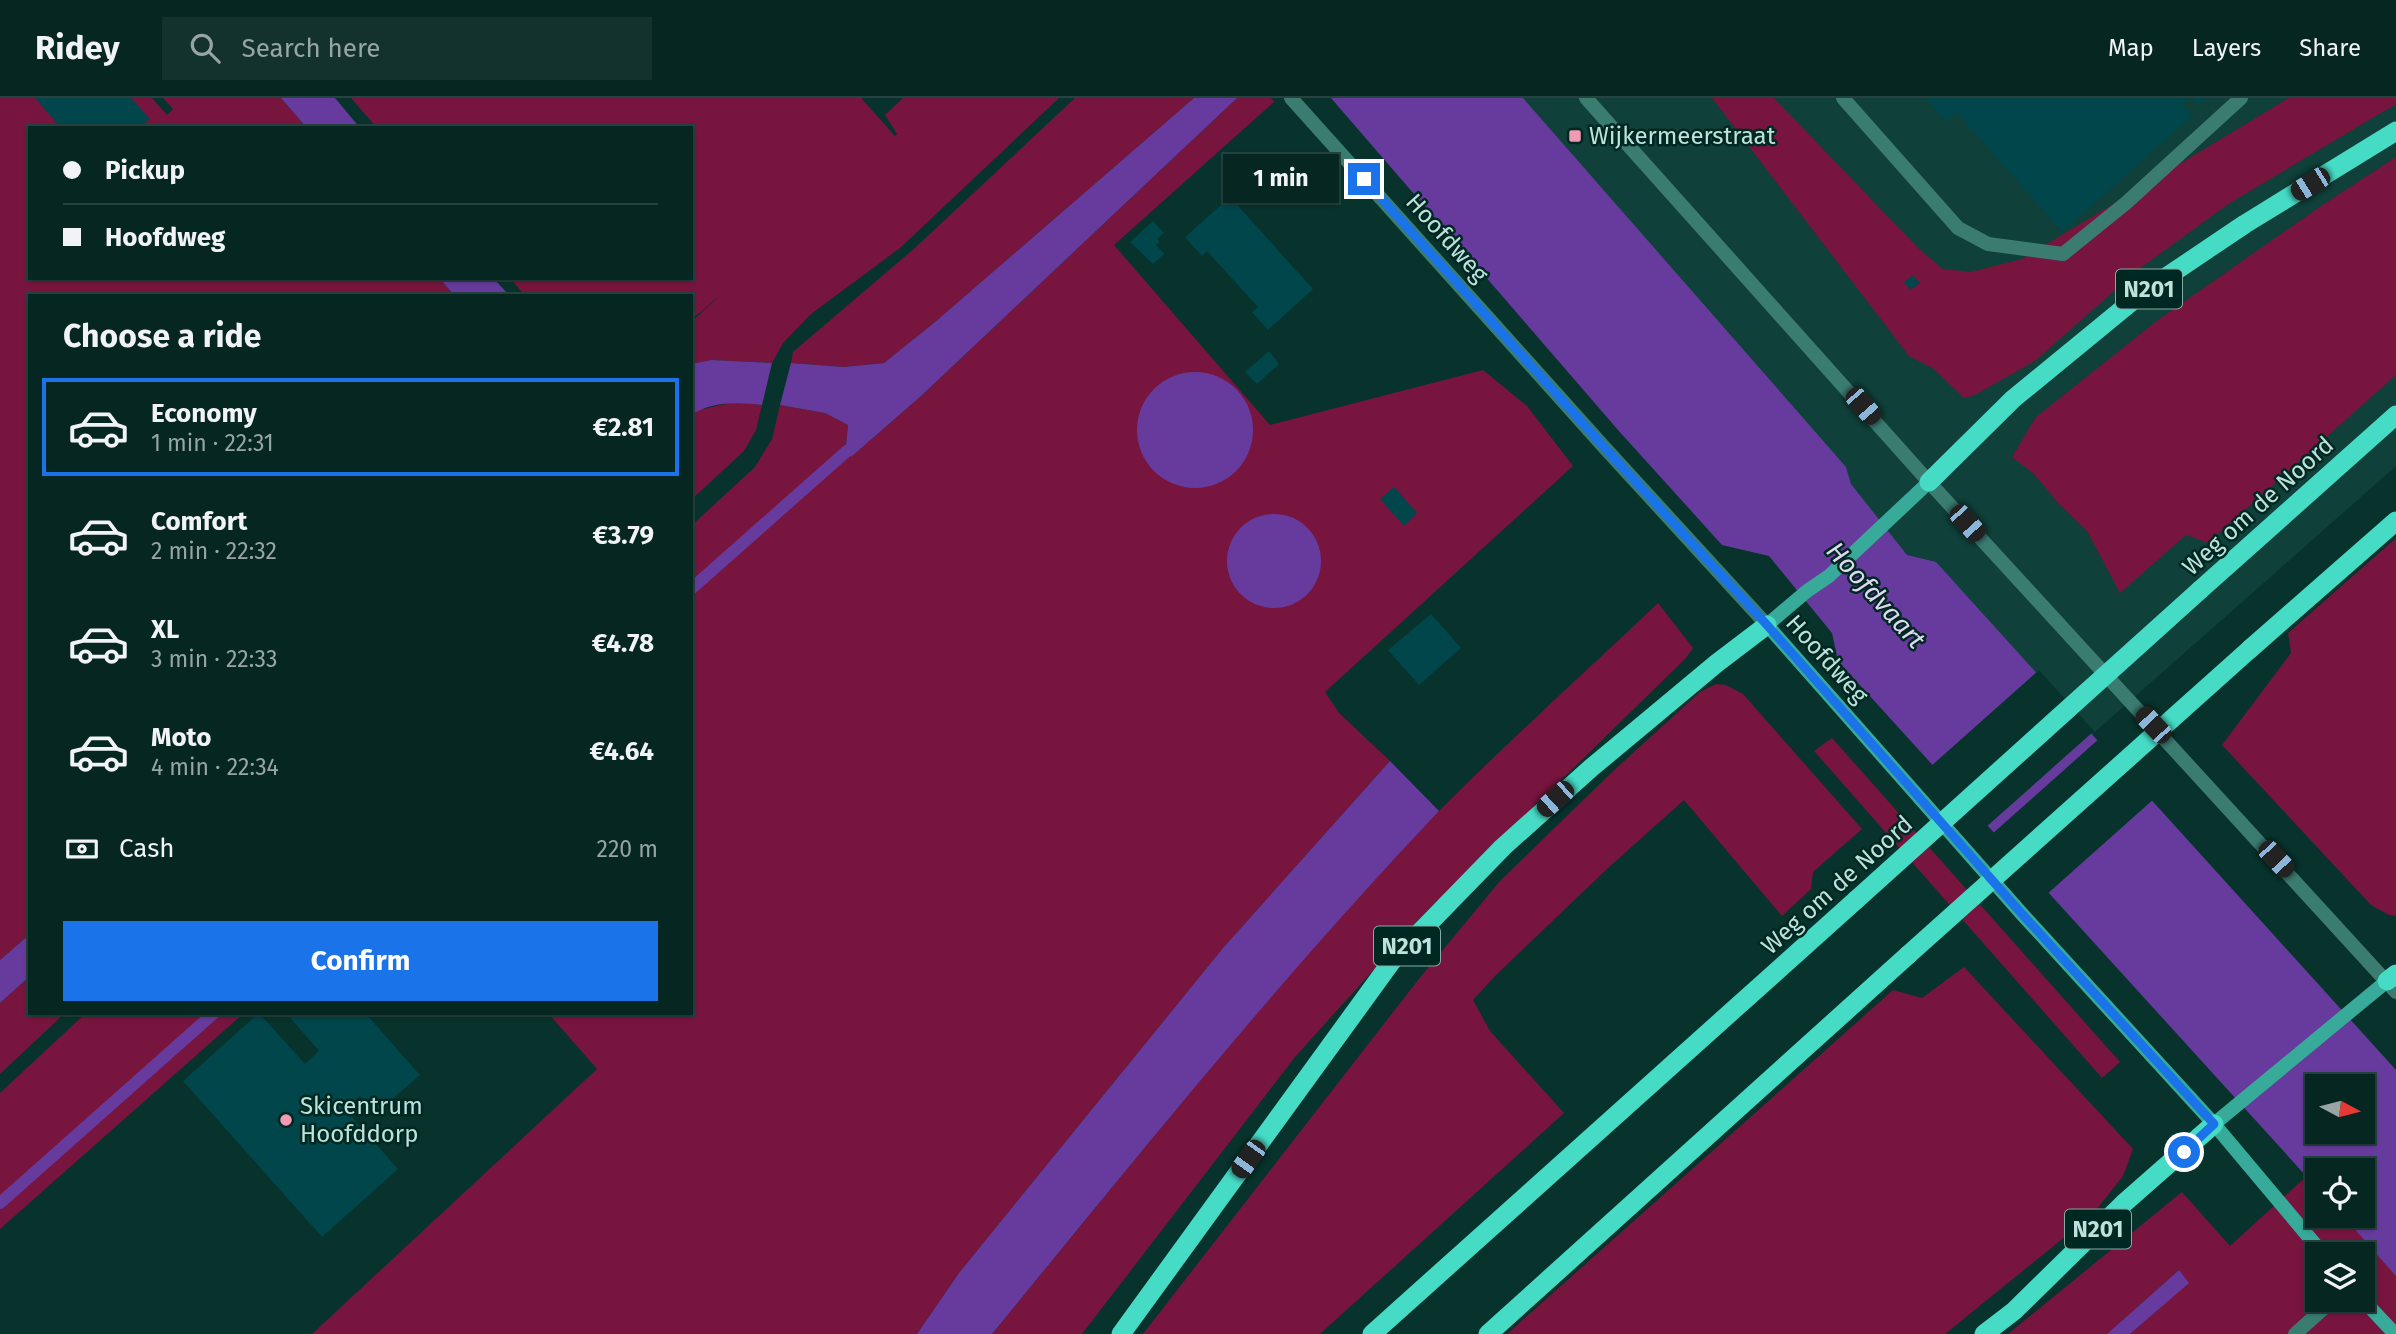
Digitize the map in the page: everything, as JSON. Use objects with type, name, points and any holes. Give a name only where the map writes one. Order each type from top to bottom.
[{"type":"highway","name":"N201","points":[[1929,482],[2013,399],[2141,294],[2245,224],[2396,131]]},
{"type":"highway","name":"Weg om de Noord","points":[[1372,1334],[2396,415]]},
{"type":"highway","points":[[1488,1334],[1908,955],[2396,521]]},
{"type":"highway","name":"N201","points":[[1121,1334],[1392,961],[1503,847],[1581,776],[1767,625]]},
{"type":"highway","name":"N201","points":[[1984,1334],[2014,1311],[2123,1204],[2214,1124]]},
{"type":"main road","points":[[1767,625],[1829,576],[1929,482]]},
{"type":"main road","name":"Hoofdweg","points":[[1767,625],[2022,914],[2214,1124],[2313,1242]]},
{"type":"main road","points":[[2214,1124],[2238,1107],[2359,1004],[2393,982]]},
{"type":"main road","points":[[2374,1312],[2395,1334]]},
{"type":"street","name":"Hoofdweg","points":[[1291,98],[1767,625]]},
{"type":"street","points":[[1586,98],[1929,482],[2393,982]]},
{"type":"street","points":[[1843,98],[1958,228],[1989,244],[2063,254],[2126,203],[2241,98]]},
{"type":"street","points":[[2295,1334],[2320,1312]]},
{"type":"shaded area","points":[[0,98],[152,98],[167,115],[173,109],[163,98],[281,98],[305,126],[28,126],[28,280],[441,280],[453,294],[28,294],[28,936],[0,960]]},
{"type":"shaded area","points":[[351,98],[861,98],[895,136],[897,134],[885,115],[903,98],[1059,98],[900,248],[811,314],[783,343],[772,363],[711,360],[693,364],[693,320],[721,295],[693,318],[693,294],[523,294],[512,280],[693,280],[693,126],[375,126]]},
{"type":"shaded area","points":[[1075,98],[1194,98],[884,363],[844,367],[791,363],[793,352],[916,247]]},
{"type":"shaded area","points":[[1237,98],[1271,98],[1274,102],[1114,245],[1270,425],[1483,370],[1527,406],[1573,466],[1325,692],[1339,713],[1390,761],[1223,948],[959,1273],[917,1334],[312,1334],[597,1069],[550,1015],[693,1015],[693,524],[755,467],[772,439],[780,405],[825,413],[848,425],[846,446],[852,456],[921,396]]},
{"type":"shaded area","points":[[1441,98],[2396,98],[2396,466],[2045,776]]},
{"type":"shaded area","points":[[1712,98],[1774,98],[1920,250],[1943,269],[1971,272],[2022,259],[2289,98],[2396,98],[2396,104],[2230,203],[2139,269],[2035,361],[1975,395],[1964,398],[1934,369],[1909,356]]},
{"type":"shaded area","points":[[2396,157],[2396,375],[2208,543],[2186,535],[2120,593],[2087,531],[2058,503],[2034,474],[2012,457],[2036,417],[2158,320]]},
{"type":"shaded area","points":[[735,402],[762,405],[756,430],[744,451],[693,498],[693,414]]},
{"type":"shaded area","points":[[2396,538],[2396,916],[2371,905],[2222,745],[2291,653],[2288,633]]},
{"type":"shaded area","points":[[1658,603],[1693,648],[1686,658],[1424,914],[1295,1057],[1082,1334],[992,1334],[1223,1053],[1366,888],[1473,778]]},
{"type":"shaded area","points":[[1716,684],[1726,685],[1743,694],[1862,829],[1813,872],[1811,889],[1782,916],[1684,800],[1608,868],[1473,1000],[1490,1031],[1564,1113],[1320,1334],[1143,1334],[1418,980],[1500,881],[1611,773],[1700,692]]},
{"type":"shaded area","points":[[1832,738],[2120,1062],[2102,1078],[1814,751]]},
{"type":"shaded area","points":[[1964,967],[2133,1149],[2123,1176],[2093,1214],[1945,1334],[1507,1334],[1893,990],[1922,998]]},
{"type":"shaded area","points":[[28,978],[28,1015],[63,1015],[0,1074],[0,1003]]},
{"type":"shaded area","points":[[84,1015],[242,1015],[0,1229],[0,1093]]},
{"type":"shaded area","points":[[2396,1095],[2396,1334],[2130,1334],[2188,1283],[2179,1270],[2107,1334],[2008,1334],[2182,1192],[2230,1246],[2305,1178],[2305,1228],[2375,1228],[2375,1158],[2326,1158],[2342,1144],[2375,1144],[2375,1118]]},
{"type":"water","points":[[281,98],[335,98],[358,126],[305,126]]},
{"type":"water","points":[[1194,98],[1237,98],[921,396],[851,457],[846,446],[848,425],[825,413],[780,405],[791,363],[844,367],[884,363]]},
{"type":"water","name":"Hoofdvaart","points":[[1331,98],[1523,98],[1846,467],[1851,484],[1907,555],[1936,562],[2396,1070],[2396,1276],[2375,1252],[2375,1242],[2366,1242],[2354,1228],[2375,1228],[2375,1158],[2305,1158],[2305,1175],[1838,661],[1832,633],[1769,556],[1722,545],[1618,430]]},
{"type":"water","points":[[441,280],[495,280],[508,294],[453,294]]},
{"type":"water","points":[[711,360],[772,363],[762,405],[716,405],[693,414],[693,364]]},
{"type":"water","points":[[1195,372],[1217,376],[1236,389],[1249,408],[1253,430],[1249,452],[1236,471],[1217,484],[1195,488],[1173,484],[1154,471],[1141,452],[1137,430],[1141,408],[1154,389],[1173,376]]},
{"type":"water","points":[[1274,514],[1292,517],[1308,527],[1318,543],[1321,561],[1318,579],[1308,595],[1292,605],[1274,608],[1256,605],[1240,595],[1230,579],[1227,561],[1230,543],[1240,527],[1256,517]]},
{"type":"water","points":[[1390,761],[1439,811],[1266,1003],[992,1334],[917,1334],[959,1273],[1223,948]]},
{"type":"water","points":[[28,936],[28,978],[0,1003],[0,960]]},
{"type":"water","points":[[2179,1270],[2189,1283],[2130,1334],[2107,1334]]},
{"type":"pier","points":[[2039,670],[2094,731],[1985,828],[1930,767]]},
{"type":"pier","points":[[2100,738],[2155,798],[2046,895],[1991,835]]},
{"type":"building","points":[[35,98],[131,98],[150,119],[142,126],[59,126]]},
{"type":"building","points":[[1925,98],[2188,98],[2181,104],[2192,116],[2062,232],[1956,112],[1946,122]]},
{"type":"building","points":[[2193,98],[2207,98],[2199,105]]},
{"type":"building","points":[[1230,197],[1313,289],[1268,330],[1252,312],[1258,307],[1207,251],[1202,256],[1185,237]]},
{"type":"building","points":[[1153,221],[1164,233],[1157,239],[1160,242],[1156,245],[1164,254],[1153,264],[1130,242]]},
{"type":"building","points":[[1913,275],[1920,283],[1910,290],[1904,282]]},
{"type":"building","points":[[1269,351],[1279,364],[1257,384],[1245,372]]},
{"type":"building","points":[[1394,487],[1417,513],[1404,526],[1380,499]]},
{"type":"building","points":[[1431,614],[1461,648],[1419,685],[1388,650]]},
{"type":"building","name":"Skicentrum Hoofddorp","points":[[257,1015],[261,1015],[305,1064],[319,1051],[288,1015],[367,1015],[420,1075],[375,1114],[360,1096],[345,1109],[398,1169],[322,1237],[183,1081]]},
{"type":"waterway","points":[[693,587],[848,450]]},
{"type":"waterway","points":[[0,1203],[212,1015]]},
{"type":"place","name":"Wijkermeerstraat","points":[[1575,136]]},
{"type":"place","name":"Skicentrum Hoofddorp","points":[[286,1120]]},
{"type":"route","points":[[1364,179],[1767,625],[2022,914],[2214,1124],[2184,1152]]}]
